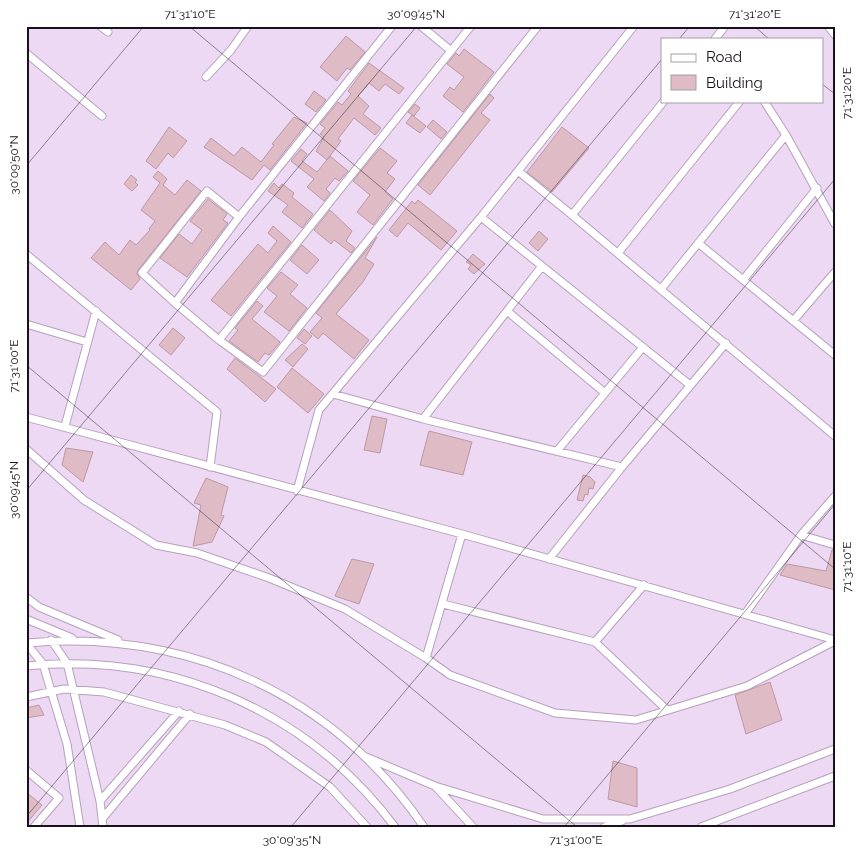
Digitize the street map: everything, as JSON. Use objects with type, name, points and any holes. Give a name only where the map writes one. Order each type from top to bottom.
[{"type":"street","points":[[100,26],[108,32]]},
{"type":"street","points":[[206,77],[231,50],[247,26]]},
{"type":"street","points":[[175,303],[239,217],[392,26]]},
{"type":"street","points":[[421,26],[450,50]]},
{"type":"street","points":[[220,340],[471,26]]},
{"type":"street","points":[[239,217],[207,191],[142,273],[220,340],[263,372],[538,26]]},
{"type":"street","points":[[297,491],[320,410],[481,217],[634,26]]},
{"type":"street","points":[[717,38],[725,26]]},
{"type":"street","points":[[828,26],[835,36]]},
{"type":"street","points":[[26,53],[102,116]]},
{"type":"street","points":[[572,215],[663,102]]},
{"type":"street","points":[[618,252],[739,102]]},
{"type":"street","points":[[765,102],[786,135],[835,224]]},
{"type":"street","points":[[661,289],[786,135]]},
{"type":"street","points":[[518,171],[618,252],[835,436]]},
{"type":"street","points":[[743,280],[816,188]]},
{"type":"street","points":[[481,217],[690,384]]},
{"type":"street","points":[[698,243],[835,355]]},
{"type":"street","points":[[26,254],[217,412],[210,466]]},
{"type":"street","points":[[423,419],[542,266]]},
{"type":"street","points":[[793,321],[835,272]]},
{"type":"street","points":[[65,426],[96,311]]},
{"type":"street","points":[[507,311],[605,393]]},
{"type":"street","points":[[26,324],[87,342]]},
{"type":"street","points":[[549,559],[622,466],[726,343]]},
{"type":"street","points":[[558,451],[643,347]]},
{"type":"street","points":[[333,394],[423,419],[622,466]]},
{"type":"street","points":[[26,417],[644,584],[835,640]]},
{"type":"street","points":[[26,448],[84,500],[156,545],[197,553],[269,578],[345,609],[426,658],[450,675],[555,713],[636,720],[747,686],[835,640]]},
{"type":"street","points":[[745,614],[801,535],[835,496]]},
{"type":"street","points":[[426,658],[462,534]]},
{"type":"street","points":[[801,535],[835,545]]},
{"type":"street","points":[[595,642],[644,584]]},
{"type":"street","points":[[26,597],[39,608]]},
{"type":"street","points":[[26,603],[125,643]]},
{"type":"street","points":[[443,604],[595,642],[667,710]]},
{"type":"street","points":[[26,619],[76,640]]},
{"type":"street","points":[[51,640],[67,663],[75,691],[100,801],[103,823]]},
{"type":"street","points":[[26,643],[51,640],[125,643],[173,652],[243,675],[308,711],[366,757],[400,793],[424,827]]},
{"type":"street","points":[[26,643],[43,664],[67,744],[80,827]]},
{"type":"street","points":[[26,666],[67,663],[116,666],[164,674],[211,688],[256,708],[297,733],[336,762],[370,796],[394,827]]},
{"type":"street","points":[[26,698],[64,689],[104,692],[225,725],[266,742],[330,787],[367,827]]},
{"type":"street","points":[[100,801],[179,711]]},
{"type":"street","points":[[103,823],[190,714]]},
{"type":"street","points":[[604,827],[730,789],[835,749]]},
{"type":"street","points":[[366,757],[435,786],[544,820],[630,819]]},
{"type":"street","points":[[26,770],[59,798],[34,827]]},
{"type":"street","points":[[701,827],[835,776]]},
{"type":"street","points":[[435,786],[473,827]]},
{"type":"building","points":[[346,36],[365,52],[350,70],[347,68],[337,81],[320,67]]},
{"type":"building","points":[[464,49],[494,72],[463,112],[443,96],[450,87],[454,90],[464,77],[447,64],[456,53],[459,56]]},
{"type":"building","points":[[369,63],[404,88],[399,94],[385,84],[379,91],[369,83],[358,96],[369,106],[363,114],[381,128],[375,135],[354,118],[338,139],[341,141],[327,160],[316,151],[324,137],[320,134],[325,128],[320,124],[338,102],[342,105],[351,94],[348,91]]},
{"type":"building","points":[[314,91],[326,100],[316,112],[305,104]]},
{"type":"building","points":[[490,94],[494,98],[481,113],[490,120],[430,195],[418,185]]},
{"type":"building","points":[[415,104],[420,108],[414,116],[408,112]]},
{"type":"building","points":[[412,115],[426,126],[420,133],[406,123]]},
{"type":"building","points":[[294,117],[307,123],[270,170],[264,165],[252,180],[204,147],[211,138],[234,156],[242,147],[261,162],[274,145],[272,144]]},
{"type":"building","points":[[433,120],[447,132],[441,139],[427,127]]},
{"type":"building","points":[[169,127],[187,141],[173,158],[168,153],[156,169],[146,161]]},
{"type":"building","points":[[562,127],[589,148],[552,192],[527,172]]},
{"type":"building","points":[[380,148],[397,161],[387,173],[395,179],[385,192],[393,199],[373,225],[357,212],[370,195],[353,181]]},
{"type":"building","points":[[301,149],[307,154],[302,161],[317,172],[330,156],[348,171],[339,181],[335,178],[326,189],[330,193],[324,201],[307,187],[314,179],[291,161]]},
{"type":"building","points":[[158,171],[167,179],[163,185],[175,195],[187,180],[201,191],[138,270],[137,274],[140,279],[131,290],[91,258],[105,242],[119,255],[130,240],[136,245],[150,230],[155,221],[141,210],[160,183],[153,177]]},
{"type":"building","points":[[131,175],[137,180],[135,182],[138,185],[132,191],[124,184]]},
{"type":"building","points":[[274,183],[279,188],[282,184],[294,193],[292,197],[313,214],[302,228],[282,212],[288,205],[268,191]]},
{"type":"building","points":[[208,199],[227,214],[223,220],[228,223],[187,277],[160,258],[179,234],[192,244],[202,230],[190,221]]},
{"type":"building","points":[[418,200],[457,231],[441,250],[408,223],[397,237],[389,230],[412,201],[415,204]]},
{"type":"building","points":[[330,210],[352,231],[346,241],[355,248],[351,253],[334,240],[331,244],[314,230]]},
{"type":"building","points":[[273,226],[291,242],[231,316],[211,300],[258,244],[268,253],[277,241],[268,233]]},
{"type":"building","points":[[539,231],[548,239],[538,251],[529,243]]},
{"type":"building","points":[[377,237],[365,258],[374,264],[363,282],[336,314],[369,340],[354,359],[323,333],[318,339],[310,332],[322,318],[316,313]]},
{"type":"building","points":[[302,245],[319,260],[307,274],[290,260]]},
{"type":"building","points":[[473,254],[485,264],[474,274],[468,269],[471,265],[466,262]]},
{"type":"building","points":[[281,272],[298,285],[290,294],[307,308],[289,331],[264,312],[277,296],[267,288]]},
{"type":"building","points":[[257,301],[263,306],[252,319],[280,342],[269,355],[265,353],[258,362],[229,341],[238,330],[235,328]]},
{"type":"building","points":[[173,328],[185,338],[171,355],[159,345]]},
{"type":"building","points":[[304,329],[312,336],[305,344],[297,338]]},
{"type":"building","points":[[302,344],[308,349],[293,367],[285,360]]},
{"type":"building","points":[[235,358],[276,389],[265,402],[227,369]]},
{"type":"building","points":[[292,368],[324,394],[308,413],[277,387]]},
{"type":"building","points":[[372,416],[387,419],[380,453],[364,450]]},
{"type":"building","points":[[429,431],[472,442],[463,475],[420,465]]},
{"type":"building","points":[[66,448],[93,452],[83,482],[62,465]]},
{"type":"building","points":[[583,475],[590,477],[595,482],[593,489],[589,488],[588,495],[585,494],[583,501],[577,500]]},
{"type":"building","points":[[206,478],[228,487],[221,515],[224,516],[212,542],[193,546],[201,505],[194,503]]},
{"type":"building","points":[[832,550],[835,550],[835,590],[780,575],[787,564],[826,571]]},
{"type":"building","points":[[352,559],[374,564],[359,604],[335,596]]},
{"type":"building","points":[[770,682],[782,720],[746,734],[735,695]]},
{"type":"building","points":[[39,705],[44,715],[26,718],[26,708]]},
{"type":"building","points":[[613,761],[637,768],[637,807],[608,799]]},
{"type":"building","points":[[26,792],[42,805],[26,824]]}]
